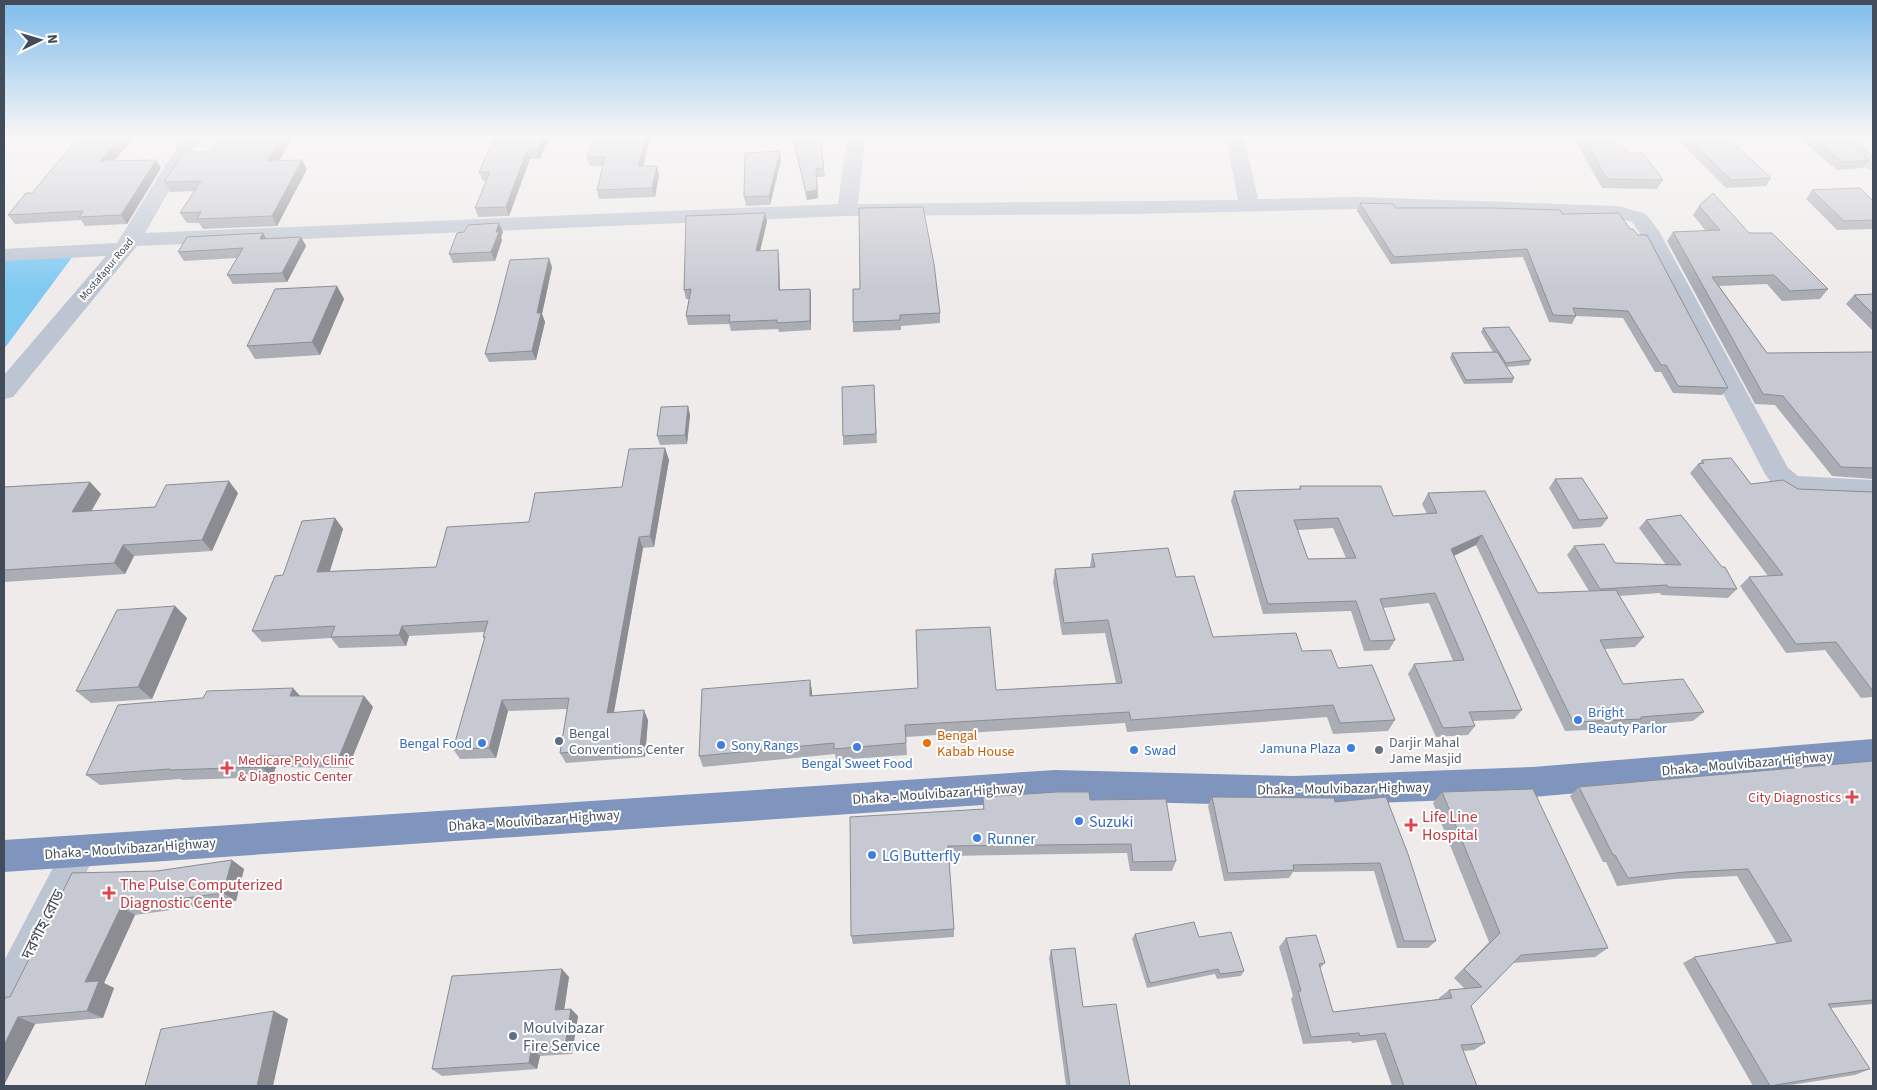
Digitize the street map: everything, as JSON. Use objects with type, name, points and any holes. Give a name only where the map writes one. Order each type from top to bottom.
[{"type":"highway","name":"Dhaka - Moulvibazar Highway","points":[[4,856],[1055,785],[1294,791],[1483,784],[1533,782],[1873,753]]},
{"type":"street","name":"Mostafapur Road","points":[[4,392],[127,244],[160,188]]},
{"type":"street","points":[[847,210],[850,188]]},
{"type":"street","points":[[1245,188],[1249,205]]},
{"type":"street","points":[[4,255],[127,244],[847,210],[1359,203],[1618,212],[1639,218],[1649,231],[1784,482],[1796,486],[1873,490]]},
{"type":"street","name":"দরগাহ রোড","points":[[4,998],[80,851]]},
{"type":"water","points":[[73,256],[4,349],[4,259]]},
{"type":"building","points":[[36,188],[138,188],[121,215],[79,217],[83,211],[8,215],[26,193],[32,193]]},
{"type":"building","points":[[196,188],[287,188],[272,216],[197,219],[201,212],[180,213]]},
{"type":"building","points":[[483,188],[513,188],[506,207],[475,208]]},
{"type":"building","points":[[598,188],[652,188],[652,188],[597,190]]},
{"type":"building","points":[[744,188],[771,188],[769,196],[744,197]]},
{"type":"building","points":[[805,188],[817,188],[817,190],[806,192]]},
{"type":"building","points":[[1860,188],[1873,201],[1873,220],[1844,221],[1812,190]]},
{"type":"building","points":[[1713,193],[1749,233],[1772,233],[1828,289],[1790,291],[1774,275],[1712,277],[1767,353],[1873,352],[1873,468],[1841,467],[1783,396],[1763,394],[1673,232],[1720,230],[1699,206]]},
{"type":"building","points":[[1360,203],[1393,204],[1396,208],[1560,210],[1562,214],[1619,213],[1630,229],[1633,229],[1638,235],[1647,235],[1728,388],[1678,386],[1666,365],[1661,365],[1628,311],[1573,308],[1576,316],[1553,315],[1527,249],[1394,257]]},
{"type":"building","points":[[923,207],[934,264],[940,313],[900,315],[900,320],[853,322],[853,289],[860,289],[859,208]]},
{"type":"building","points":[[765,213],[756,251],[778,250],[779,290],[810,289],[810,321],[777,323],[777,320],[729,322],[730,315],[686,316],[691,289],[684,290],[686,216]]},
{"type":"building","points":[[499,223],[496,232],[499,232],[491,252],[449,254],[457,233],[464,232],[468,225]]},
{"type":"building","points":[[263,233],[260,239],[301,237],[282,273],[227,275],[243,248],[178,252],[187,237]]},
{"type":"building","points":[[549,258],[537,313],[541,313],[532,351],[485,354],[510,260]]},
{"type":"building","points":[[337,286],[312,342],[247,346],[275,289]]},
{"type":"building","points":[[1873,294],[1873,314],[1854,295]]},
{"type":"building","points":[[1509,327],[1531,360],[1506,363],[1483,328]]},
{"type":"building","points":[[1497,352],[1514,378],[1466,380],[1452,353]]},
{"type":"building","points":[[874,385],[876,434],[843,436],[842,387]]},
{"type":"building","points":[[688,406],[685,435],[657,436],[661,407]]},
{"type":"building","points":[[665,448],[650,536],[639,537],[607,713],[644,710],[640,747],[560,753],[569,698],[502,700],[489,748],[453,749],[488,621],[402,626],[399,635],[331,637],[335,626],[252,631],[275,576],[283,575],[302,521],[335,518],[317,572],[436,567],[447,527],[529,522],[535,493],[622,487],[629,449]]},
{"type":"building","points":[[1731,458],[1751,484],[1783,480],[1798,489],[1873,492],[1872,690],[1836,642],[1796,644],[1749,577],[1783,575],[1698,464],[1704,463],[1702,460]]},
{"type":"building","points":[[1582,478],[1608,518],[1579,520],[1555,479]]},
{"type":"building","points":[[229,481],[202,540],[123,545],[114,563],[4,570],[4,487],[90,482],[72,512],[155,507],[166,485]]},
{"type":"building","points":[[1300,486],[1381,486],[1393,516],[1437,513],[1428,493],[1485,491],[1538,593],[1616,590],[1644,637],[1600,640],[1623,684],[1683,679],[1704,712],[1641,717],[1641,719],[1573,722],[1482,535],[1451,549],[1522,710],[1469,712],[1475,726],[1443,728],[1414,664],[1464,660],[1435,593],[1380,599],[1395,640],[1370,641],[1356,601],[1268,604],[1234,491],[1301,489]],"holes":[[[1338,518],[1356,558],[1308,559],[1294,520]]]},
{"type":"building","points":[[1681,515],[1722,567],[1725,567],[1737,589],[1668,587],[1667,585],[1600,589],[1574,546],[1604,544],[1615,563],[1681,565],[1646,520]]},
{"type":"building","points":[[1168,548],[1176,577],[1194,576],[1213,637],[1296,633],[1302,651],[1331,650],[1338,668],[1372,665],[1395,720],[1340,723],[1333,705],[1131,720],[1129,712],[905,725],[906,743],[834,749],[834,743],[699,756],[702,689],[810,680],[810,696],[918,688],[916,630],[990,627],[996,690],[1122,683],[1108,620],[1064,623],[1055,569],[1095,567],[1092,554]]},
{"type":"building","points":[[175,606],[138,687],[76,691],[117,610]]},
{"type":"building","points":[[293,688],[290,696],[364,696],[339,757],[265,756],[261,767],[170,769],[86,775],[118,705],[203,698],[207,691]]},
{"type":"building","points":[[1873,761],[1873,1000],[1828,1004],[1870,1069],[1770,1086],[1694,957],[1792,941],[1748,869],[1685,872],[1628,878],[1615,855],[1613,855],[1579,787]]},
{"type":"building","points":[[1533,789],[1608,948],[1521,955],[1471,1006],[1485,1043],[1461,1045],[1477,1086],[1404,1086],[1385,1033],[1360,1036],[1359,1033],[1311,1037],[1298,991],[1301,991],[1286,938],[1316,935],[1325,963],[1319,964],[1333,1012],[1452,998],[1449,990],[1482,987],[1464,969],[1500,933],[1442,792]]},
{"type":"building","points":[[1057,792],[1089,792],[1090,800],[1166,799],[1176,861],[1133,862],[1131,844],[948,846],[954,929],[851,936],[850,817],[984,809],[983,797]]},
{"type":"building","points":[[1212,797],[1334,798],[1335,802],[1386,797],[1408,854],[1436,941],[1404,941],[1380,863],[1293,865],[1294,870],[1228,873]]},
{"type":"building","points":[[232,860],[223,893],[121,907],[85,982],[99,981],[87,1011],[18,1017],[4,1045],[4,1000],[6,997],[10,997],[72,873],[157,871]]},
{"type":"building","points":[[1194,922],[1199,937],[1231,932],[1244,971],[1220,974],[1218,969],[1150,983],[1135,934]]},
{"type":"building","points":[[1075,948],[1083,1007],[1116,1004],[1130,1086],[1070,1086],[1051,950]]},
{"type":"building","name":"Moulvibazar Fire Service","points":[[562,969],[555,1010],[571,1009],[565,1046],[531,1049],[529,1063],[432,1069],[452,976]]},
{"type":"building","points":[[274,1011],[257,1086],[145,1086],[161,1029]]},
{"type":"place","name":"Bright Beauty Parlor","points":[[1578,720]]},
{"type":"place","name":"Bengal Conventions Center","points":[[559,741]]},
{"type":"place","name":"Bengal Food","points":[[482,743]]},
{"type":"place","name":"Bengal Kabab House","points":[[927,743]]},
{"type":"place","name":"Sony Rangs","points":[[721,745]]},
{"type":"place","name":"Bengal Sweet Food","points":[[857,747]]},
{"type":"place","name":"Jamuna Plaza","points":[[1351,748]]},
{"type":"place","name":"Swad","points":[[1134,750]]},
{"type":"place","name":"Darjir Mahal Jame Masjid","points":[[1379,750]]},
{"type":"place","name":"Medicare Poly Clinic & Diagnostic Center","points":[[227,768]]},
{"type":"place","name":"City Diagnostics","points":[[1852,797]]},
{"type":"place","name":"Suzuki","points":[[1079,821]]},
{"type":"place","name":"Life Line Hospital","points":[[1411,825]]},
{"type":"place","name":"Runner","points":[[977,838]]},
{"type":"place","name":"LG Butterfly","points":[[872,855]]},
{"type":"place","name":"The Pulse Computerized Diagnostic Cente","points":[[109,893]]},
{"type":"place","name":"Moulvibazar Fire Service","points":[[513,1036]]}]
